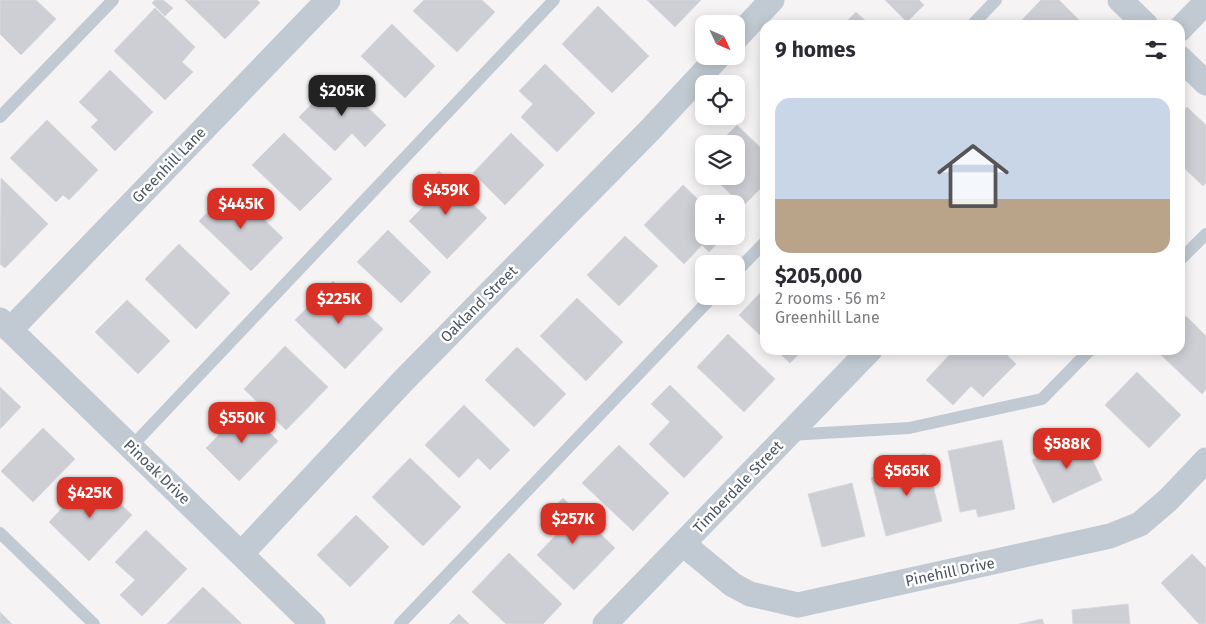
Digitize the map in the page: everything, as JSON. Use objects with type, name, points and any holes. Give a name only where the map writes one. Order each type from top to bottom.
[{"type":"street","name":"Greenhill Lane","points":[[5,325],[328,0]]},
{"type":"street","points":[[745,28],[772,0]]},
{"type":"street","points":[[1120,0],[1141,20]]},
{"type":"street","points":[[1185,24],[1206,2]]},
{"type":"street","points":[[1185,63],[1206,83]]},
{"type":"street","name":"Oakland Street","points":[[241,554],[404,380],[649,131],[711,65]]},
{"type":"street","name":"Pinoak Drive","points":[[5,325],[313,624]]},
{"type":"street","name":"Timberdale Street","points":[[605,624],[865,355]]},
{"type":"street","name":"Pinehill Drive","points":[[683,544],[733,585],[750,594],[798,605],[1110,536],[1140,524],[1168,500],[1206,460]]},
{"type":"lane","points":[[0,117],[113,0]]},
{"type":"lane","points":[[131,447],[554,0]]},
{"type":"lane","points":[[977,20],[996,0]]},
{"type":"lane","points":[[1185,255],[1206,234]]},
{"type":"lane","points":[[745,263],[760,247]]},
{"type":"lane","points":[[400,624],[704,305]]},
{"type":"lane","points":[[788,435],[909,428],[1042,399],[1085,355]]},
{"type":"lane","points":[[0,533],[94,624]]},
{"type":"building","points":[[0,0],[36,0],[56,19],[21,55],[0,34]]},
{"type":"building","points":[[155,0],[163,0],[173,8],[165,16],[152,3]]},
{"type":"building","points":[[185,0],[257,0],[260,3],[225,39]]},
{"type":"building","points":[[424,0],[482,0],[495,12],[457,52],[413,11]]},
{"type":"building","points":[[647,0],[701,0],[675,27]]},
{"type":"building","points":[[885,0],[919,0],[924,5],[909,20],[905,20]]},
{"type":"building","points":[[1041,0],[1059,0],[1079,20],[1022,20]]},
{"type":"building","points":[[598,6],[649,56],[612,93],[562,44]]},
{"type":"building","points":[[155,8],[195,47],[182,62],[193,72],[165,100],[114,51]]},
{"type":"building","points":[[856,12],[865,20],[848,20]]},
{"type":"building","points":[[392,24],[435,66],[405,98],[361,56]]},
{"type":"building","points":[[545,64],[595,113],[557,152],[521,117],[533,104],[519,91]]},
{"type":"building","points":[[110,70],[153,112],[115,151],[91,127],[98,120],[79,102]]},
{"type":"building","points":[[337,78],[386,125],[365,147],[352,133],[335,151],[299,117]]},
{"type":"building","points":[[1187,107],[1206,125],[1206,183],[1203,186],[1185,169],[1185,109]]},
{"type":"building","points":[[47,120],[98,170],[69,200],[63,195],[56,202],[10,158]]},
{"type":"building","points":[[737,125],[760,147],[760,189],[745,204],[745,195],[732,195],[721,185],[745,185],[745,135],[727,135]]},
{"type":"building","points":[[284,133],[332,179],[300,211],[252,165]]},
{"type":"building","points":[[511,133],[544,165],[505,205],[473,173]]},
{"type":"building","points":[[439,171],[487,218],[447,259],[409,221],[426,204],[416,194]]},
{"type":"building","points":[[1,178],[48,224],[5,268],[0,264]]},
{"type":"building","points":[[683,185],[695,196],[695,245],[702,245],[684,264],[644,225]]},
{"type":"building","points":[[231,188],[283,238],[251,271],[199,221]]},
{"type":"building","points":[[388,230],[431,272],[401,303],[357,262]]},
{"type":"building","points":[[625,236],[658,266],[619,306],[587,275]]},
{"type":"building","points":[[179,244],[230,293],[196,329],[145,279]]},
{"type":"building","points":[[702,245],[716,245],[709,252]]},
{"type":"building","points":[[333,281],[383,329],[345,369],[295,320]]},
{"type":"building","points":[[760,293],[760,335],[739,315]]},
{"type":"building","points":[[577,298],[623,342],[586,381],[540,336]]},
{"type":"building","points":[[127,300],[170,341],[138,374],[95,332]]},
{"type":"building","points":[[1185,317],[1206,336],[1206,389],[1202,394],[1161,355],[1185,355]]},
{"type":"building","points":[[728,334],[775,379],[744,412],[697,367]]},
{"type":"building","points":[[285,346],[328,387],[286,430],[244,389]]},
{"type":"building","points":[[517,347],[566,394],[534,427],[485,380]]},
{"type":"building","points":[[781,355],[798,355],[790,363]]},
{"type":"building","points":[[949,355],[1007,355],[1016,364],[983,397],[971,386],[953,405],[926,380]]},
{"type":"building","points":[[1137,372],[1181,415],[1149,448],[1105,405]]},
{"type":"building","points":[[670,385],[723,437],[684,478],[649,444],[670,422],[651,404]]},
{"type":"building","points":[[0,387],[21,407],[0,429]]},
{"type":"building","points":[[464,405],[510,450],[490,470],[478,458],[459,478],[425,445]]},
{"type":"building","points":[[245,408],[278,441],[239,481],[206,448]]},
{"type":"building","points":[[43,428],[75,459],[33,502],[1,471]]},
{"type":"building","points":[[1081,436],[1102,480],[1053,503],[1032,460]]},
{"type":"building","points":[[1002,440],[1015,509],[978,517],[976,509],[960,512],[948,451]]},
{"type":"building","points":[[619,445],[669,493],[633,531],[582,483]]},
{"type":"building","points":[[925,454],[942,521],[886,536],[871,478],[903,470],[900,460]]},
{"type":"building","points":[[410,458],[461,507],[423,546],[372,497]]},
{"type":"building","points":[[92,477],[132,515],[89,561],[49,522]]},
{"type":"building","points":[[852,483],[865,536],[822,547],[808,494]]},
{"type":"building","points":[[563,498],[615,548],[574,590],[537,555],[557,534],[542,520]]},
{"type":"building","points":[[356,515],[389,547],[350,587],[317,555]]},
{"type":"building","points":[[146,530],[187,569],[142,616],[120,595],[135,580],[115,562]]},
{"type":"building","points":[[509,553],[562,604],[543,624],[506,624],[472,592]]},
{"type":"building","points":[[1192,554],[1206,568],[1206,624],[1199,624],[1161,583]]},
{"type":"building","points":[[203,587],[241,623],[241,624],[167,624]]},
{"type":"building","points":[[1128,604],[1130,624],[1073,624],[1072,610]]},
{"type":"building","points":[[0,612],[12,624],[0,624]]},
{"type":"building","points":[[459,614],[469,624],[449,624]]},
{"type":"building","points":[[1042,619],[1044,624],[1019,624]]}]
